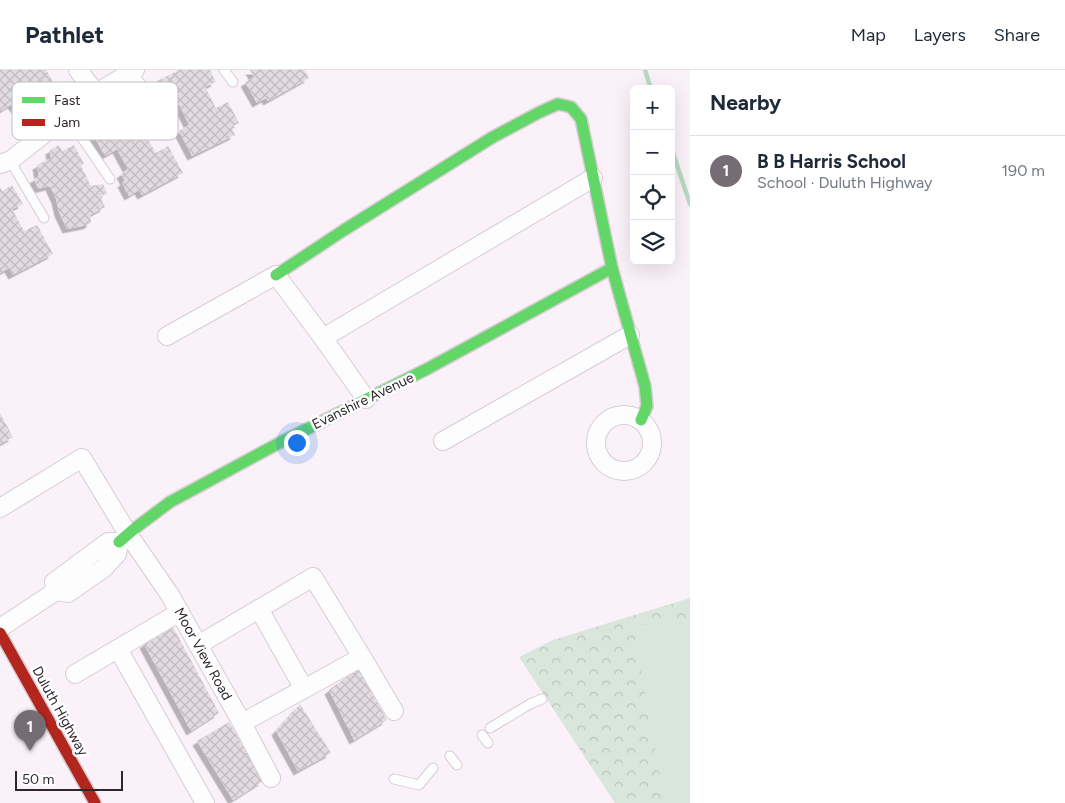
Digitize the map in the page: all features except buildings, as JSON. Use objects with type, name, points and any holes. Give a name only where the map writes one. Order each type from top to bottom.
[{"type":"street","points":[[78,70],[87,82]]},
{"type":"street","points":[[114,82],[133,71]]},
{"type":"street","points":[[167,336],[276,275],[493,137],[558,104],[571,107],[581,119],[612,268],[645,386],[647,406],[641,420]]},
{"type":"street","points":[[6,162],[35,140]]},
{"type":"street","points":[[323,338],[593,178]]},
{"type":"street","name":"Evanshire Avenue","points":[[56,591],[54,582],[108,542],[123,538],[170,502],[280,442],[427,369],[612,268]]},
{"type":"street","points":[[276,275],[366,399]]},
{"type":"street","points":[[442,440],[630,335]]},
{"type":"street","name":"Moor View Road","points":[[0,508],[82,458],[123,538],[170,595],[271,778]]},
{"type":"street","name":"Evanshire Avenue","points":[[0,628],[56,591],[68,593],[104,568],[117,554],[123,538]]},
{"type":"street","points":[[78,565],[89,578]]},
{"type":"street","points":[[198,645],[313,577],[394,711]]},
{"type":"street","points":[[259,609],[304,689]]},
{"type":"street","points":[[75,674],[180,612]]},
{"type":"street","name":"Duluth Highway","points":[[0,633],[95,803]]},
{"type":"street","points":[[118,649],[206,803]]},
{"type":"street","points":[[242,723],[362,657]]},
{"type":"lane","points":[[224,70],[233,82]]},
{"type":"lane","points":[[133,71],[141,82]]},
{"type":"lane","points":[[83,140],[110,179]]},
{"type":"lane","points":[[6,162],[15,169],[44,218]]},
{"type":"lane","points":[[490,728],[542,699]]},
{"type":"lane","points":[[482,735],[488,743]]},
{"type":"lane","points":[[450,756],[457,765]]},
{"type":"lane","points":[[394,779],[419,785],[432,768]]},
{"type":"green space","points":[[690,598],[690,803],[615,803],[519,657],[553,640]]},
{"type":"green space","points":[[690,620],[690,803],[665,803],[633,627],[656,622]]},
{"type":"waterway","points":[[645,70],[650,85]]},
{"type":"waterway","points":[[675,159],[690,204]]},
{"type":"traffic: fast","points":[[276,275],[493,137],[558,104],[571,107],[581,119],[612,268],[645,386],[647,406],[641,420]]},
{"type":"traffic: fast","points":[[119,542],[170,502],[281,442],[427,369],[612,268]]},
{"type":"traffic: jam","points":[[0,633],[95,803]]},
{"type":"place","name":"B B Harris School","points":[[30,751]]}]
